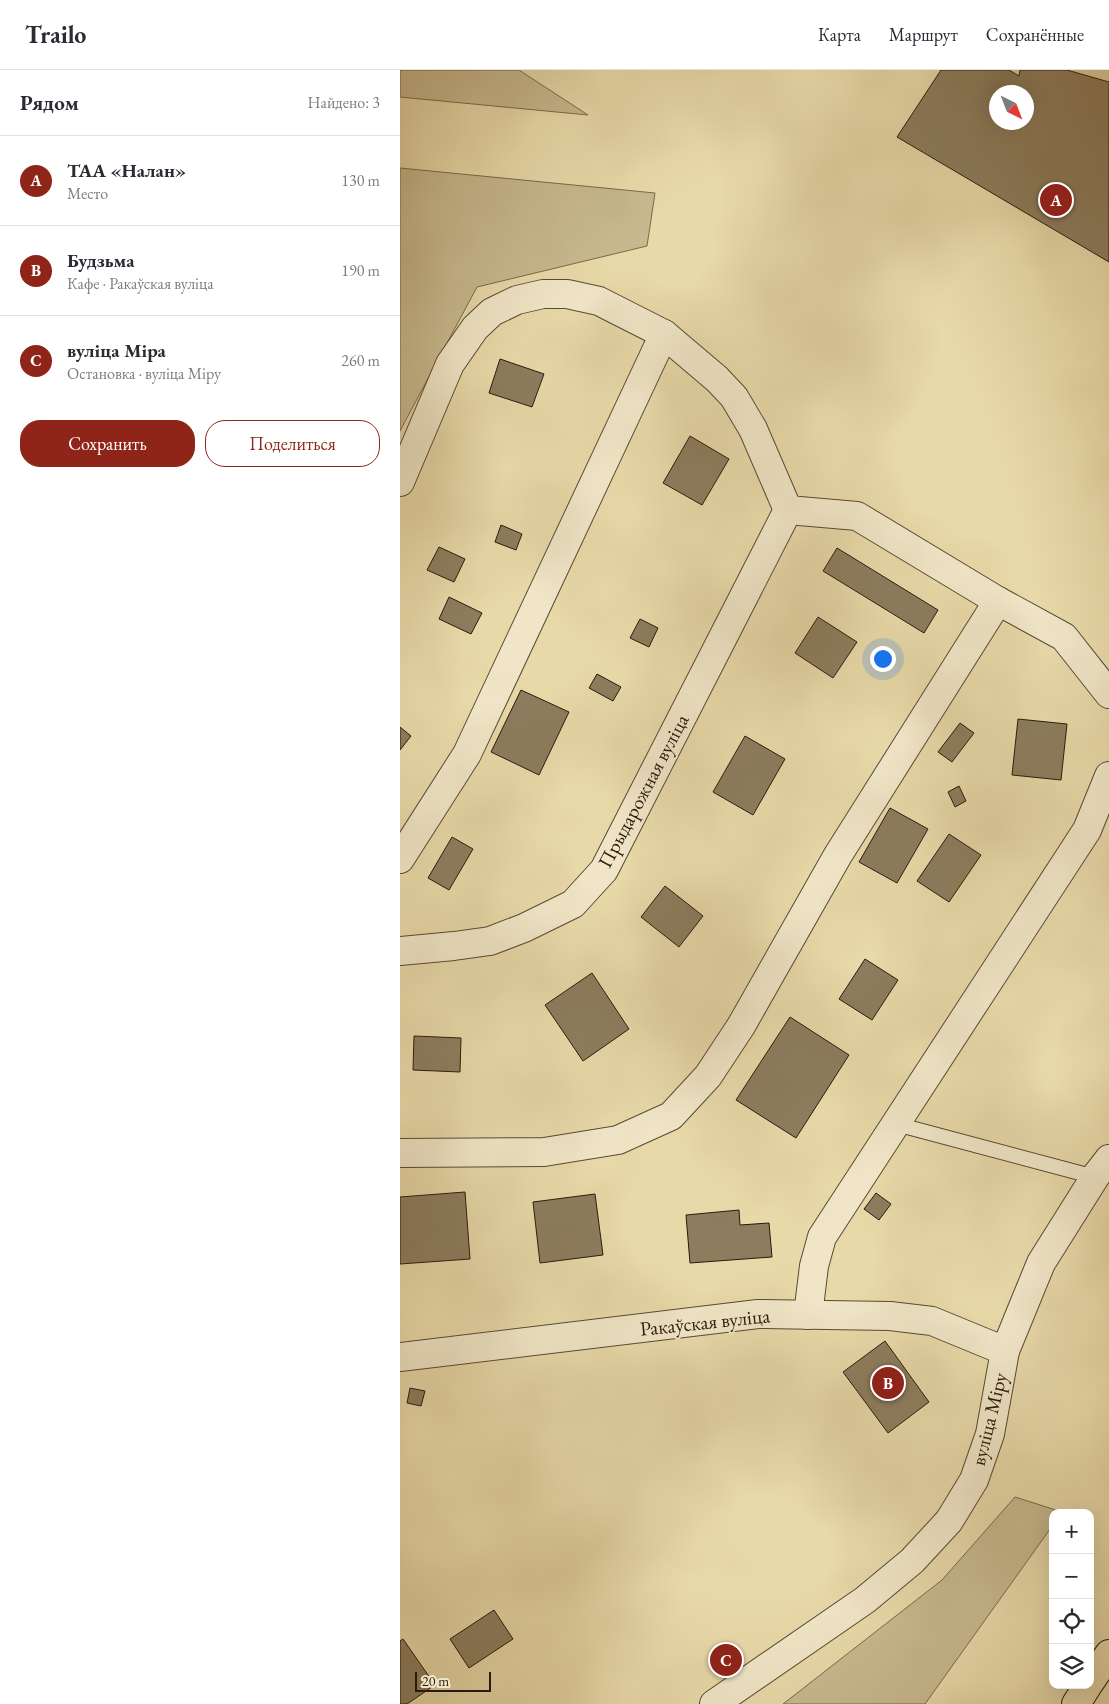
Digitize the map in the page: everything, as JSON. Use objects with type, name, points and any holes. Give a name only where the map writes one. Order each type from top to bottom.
[{"type":"highway","points":[[1094,1676],[1109,1654]]},
{"type":"highway","points":[[1076,1704],[1086,1689]]},
{"type":"street","points":[[400,482],[450,364],[475,328],[492,312],[517,300],[543,294],[567,294],[599,301],[664,334],[717,378],[734,397],[753,429],[788,510],[858,516],[998,601],[1064,638],[1109,694]]},
{"type":"street","points":[[400,859],[467,754],[664,334]]},
{"type":"street","name":"Прыдарожная вуліца","points":[[400,951],[490,941],[524,928],[573,904],[604,870],[788,510]]},
{"type":"street","points":[[400,1153],[544,1152],[618,1140],[671,1116],[708,1076],[741,1026],[838,855],[998,601]]},
{"type":"street","points":[[808,1315],[814,1266],[822,1237],[1087,830],[1109,776]]},
{"type":"street","name":"вуліца Міру","points":[[714,1704],[865,1600],[912,1561],[949,1521],[974,1480],[990,1434],[1005,1351],[1040,1263],[1102,1168]]},
{"type":"street","name":"Ракаўская вуліца","points":[[400,1357],[758,1314],[890,1316],[932,1321],[1005,1351]]},
{"type":"lane","points":[[896,1124],[1102,1168]]},
{"type":"shaded area","points":[[400,70],[519,70],[588,115],[400,97]]},
{"type":"shaded area","points":[[400,168],[655,193],[647,246],[477,287],[400,431]]},
{"type":"shaded area","points":[[1015,1497],[1053,1509],[1049,1509],[1049,1531],[925,1704],[783,1704],[942,1580]]},
{"type":"building","points":[[941,70],[1009,70],[1019,76],[1020,70],[1067,70],[1109,82],[1109,262],[897,137]]},
{"type":"building","points":[[500,359],[544,374],[532,407],[489,393]]},
{"type":"building","points":[[690,436],[729,459],[702,505],[663,483]]},
{"type":"building","points":[[501,525],[522,534],[516,550],[495,542]]},
{"type":"building","points":[[439,547],[465,559],[454,582],[427,570]]},
{"type":"building","points":[[837,548],[938,610],[924,633],[823,571]]},
{"type":"building","points":[[449,597],[482,613],[471,634],[439,619]]},
{"type":"building","points":[[818,617],[857,642],[833,678],[795,653]]},
{"type":"building","points":[[640,619],[658,628],[649,647],[630,638]]},
{"type":"building","points":[[597,674],[621,687],[613,701],[589,688]]},
{"type":"building","points":[[521,690],[569,712],[539,775],[491,752]]},
{"type":"building","points":[[1018,719],[1067,724],[1061,780],[1012,775]]},
{"type":"building","points":[[960,723],[974,733],[952,762],[938,752]]},
{"type":"building","points":[[400,727],[411,736],[400,750]]},
{"type":"building","points":[[745,736],[785,759],[753,815],[713,792]]},
{"type":"building","points":[[959,786],[966,801],[955,807],[948,792]]},
{"type":"building","points":[[890,808],[928,829],[897,883],[859,862]]},
{"type":"building","points":[[949,834],[981,855],[949,902],[917,881]]},
{"type":"building","points":[[452,837],[473,849],[449,890],[428,878]]},
{"type":"building","points":[[665,886],[703,916],[679,947],[641,917]]},
{"type":"building","points":[[865,959],[898,980],[872,1020],[839,999]]},
{"type":"building","points":[[592,973],[629,1029],[583,1061],[545,1005]]},
{"type":"building","points":[[790,1017],[849,1055],[796,1138],[736,1100]]},
{"type":"building","points":[[414,1036],[461,1038],[460,1072],[413,1070]]},
{"type":"building","points":[[465,1192],[470,1259],[400,1264],[400,1197]]},
{"type":"building","points":[[876,1193],[891,1204],[879,1220],[864,1209]]},
{"type":"building","points":[[595,1194],[603,1255],[540,1263],[533,1202]]},
{"type":"building","points":[[739,1210],[740,1225],[769,1223],[772,1257],[690,1263],[686,1215]]},
{"type":"building","points":[[885,1341],[929,1402],[888,1433],[843,1372]]},
{"type":"building","points":[[410,1388],[425,1391],[421,1406],[407,1403]]},
{"type":"building","points":[[494,1610],[513,1639],[469,1668],[450,1639]]},
{"type":"building","points":[[403,1639],[435,1685],[407,1704],[400,1704],[400,1641]]},
{"type":"place","name":"ТАА «Налан»","points":[[1056,200]]},
{"type":"place","name":"Будзьма","points":[[888,1383]]},
{"type":"place","name":"вуліца Міра","points":[[726,1660]]}]
